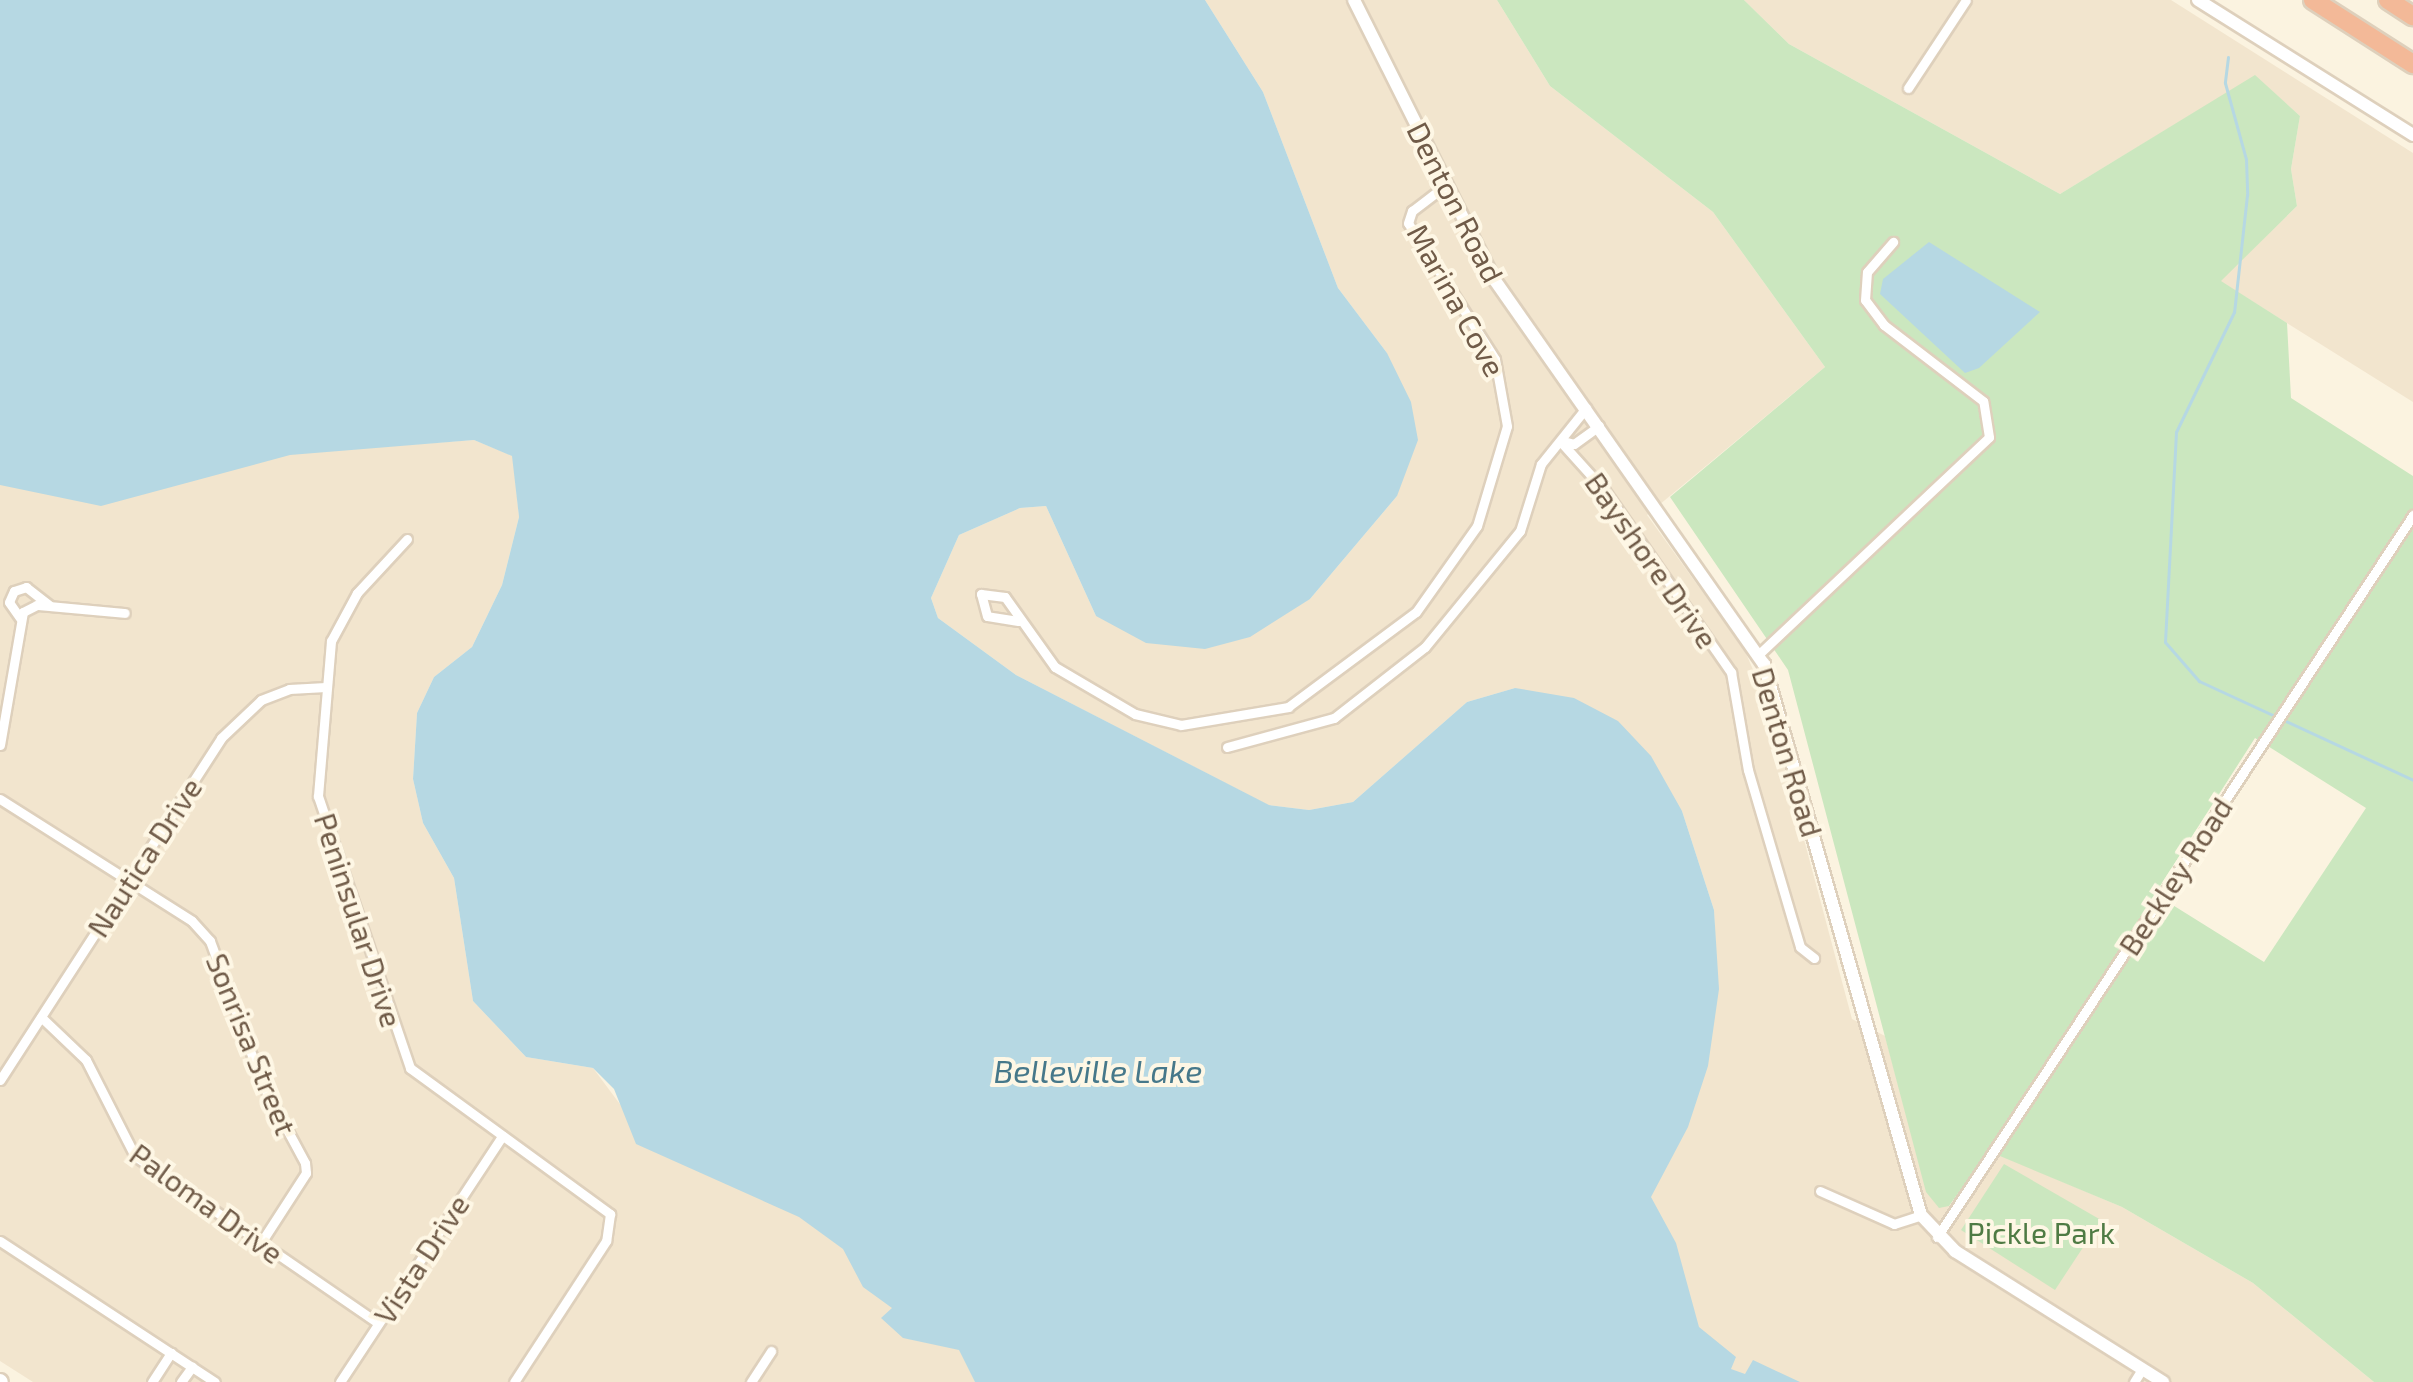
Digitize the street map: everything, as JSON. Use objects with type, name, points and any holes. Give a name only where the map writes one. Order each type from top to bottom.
[{"type":"highway","points":[[2313,0],[2413,64]]},
{"type":"highway","points":[[2388,0],[2413,16]]},
{"type":"street","name":"Denton Road","points":[[1354,0],[1494,279],[1759,654],[1780,707],[1901,1165],[1921,1215],[1937,1237],[2163,1382]]},
{"type":"street","points":[[1908,88],[1966,0]]},
{"type":"street","points":[[2198,0],[2413,135]]},
{"type":"street","name":"Marina Cove","points":[[1018,621],[1055,667],[1135,714],[1181,725],[1288,707],[1416,612],[1477,526],[1507,426],[1495,359],[1408,223],[1412,211],[1446,185]]},
{"type":"street","points":[[1759,654],[1989,437],[1983,401],[1884,325],[1865,300],[1867,272],[1893,242]]},
{"type":"street","name":"Bayshore Drive","points":[[1227,747],[1334,718],[1425,647],[1520,531],[1541,464],[1560,441],[1562,430],[1586,408]]},
{"type":"street","name":"Bayshore Drive","points":[[1560,441],[1574,444],[1599,426]]},
{"type":"street","name":"Bayshore Drive","points":[[1560,441],[1605,491],[1731,672],[1748,770],[1800,947],[1814,958]]},
{"type":"street","name":"Beckley Road","points":[[1937,1237],[2413,515]]},
{"type":"street","name":"Peninsular Drive","points":[[407,539],[343,613],[326,687],[318,796],[399,1046],[428,1087],[603,1204],[613,1222],[514,1382]]},
{"type":"street","points":[[20,618],[9,602],[14,591],[26,587],[49,605]]},
{"type":"street","points":[[0,745],[20,618],[32,606],[49,605],[125,613]]},
{"type":"street","name":"Nautica Drive","points":[[0,1080],[238,717],[289,689],[326,687]]},
{"type":"street","name":"Sonrisa Street","points":[[0,799],[129,880],[210,941],[262,1083],[305,1163],[306,1173],[262,1241]]},
{"type":"street","name":"Paloma Drive","points":[[41,1017],[86,1060],[135,1156],[378,1323]]},
{"type":"street","name":"Vista Drive","points":[[340,1382],[502,1136]]},
{"type":"street","points":[[1820,1191],[1894,1224],[1921,1215]]},
{"type":"street","points":[[0,1241],[215,1382]]},
{"type":"street","points":[[751,1382],[771,1351]]},
{"type":"street","points":[[152,1382],[171,1353]]},
{"type":"street","points":[[181,1382],[192,1367]]},
{"type":"street","points":[[2134,1382],[2142,1369]]},
{"type":"shaded area","points":[[1205,0],[1497,0],[1550,86],[1713,212],[1825,367],[1647,515],[1745,651],[1768,705],[1852,1019],[1885,1036],[1927,1192],[1949,1206],[1988,1150],[2122,1207],[2253,1283],[2374,1382],[1681,1382],[1592,1241],[1716,957],[1714,910],[1682,811],[1515,688],[1467,702],[1353,802],[1309,810],[1268,805],[1016,675],[938,618],[931,598],[959,535],[1020,508],[1046,506],[1096,616],[1310,599],[1397,496],[1387,353],[1338,288],[1263,92]]},
{"type":"shaded area","points":[[1744,0],[2171,0],[2413,153],[2413,402],[2220,281],[2297,206],[2291,169],[2300,116],[2255,76],[2060,194],[1789,44]]},
{"type":"shaded area","points":[[0,422],[338,450],[474,440],[513,456],[519,517],[502,585],[472,647],[434,677],[417,713],[413,779],[423,823],[454,878],[473,1001],[526,1057],[593,1068],[625,1111],[765,1116],[1141,1382],[33,1382],[0,1361]]},
{"type":"green space","points":[[1497,0],[1744,0],[1789,44],[2060,194],[2255,75],[2300,116],[2291,169],[2297,206],[2221,281],[2287,323],[2291,398],[2413,476],[2413,1382],[2374,1382],[2253,1283],[2122,1207],[1988,1151],[1949,1206],[1939,1208],[1926,1192],[1788,670],[1670,497],[1825,367],[1713,212],[1550,86]],"holes":[[[2255,738],[2366,808],[2264,962],[2155,894]]]},
{"type":"green space","name":"Pickle Park","points":[[2004,1164],[2101,1220],[2055,1290],[1961,1230]]},
{"type":"water","name":"Belleville Lake","points":[[0,0],[1205,0],[1263,92],[1338,288],[1387,353],[1411,402],[1418,440],[1397,496],[1310,599],[1250,637],[1205,649],[1146,643],[1096,616],[1046,506],[1020,508],[959,535],[931,598],[938,618],[1016,675],[1269,805],[1309,810],[1353,802],[1467,702],[1515,688],[1574,698],[1618,721],[1651,756],[1682,811],[1714,910],[1719,989],[1708,1066],[1688,1127],[1651,1197],[1676,1243],[1699,1327],[1736,1357],[1731,1369],[1745,1374],[1753,1360],[1800,1382],[975,1382],[959,1350],[903,1338],[881,1318],[892,1308],[863,1287],[843,1249],[799,1217],[636,1144],[614,1089],[593,1068],[526,1057],[473,1001],[454,878],[423,823],[413,779],[417,713],[434,677],[472,647],[502,585],[519,517],[512,456],[474,440],[290,455],[101,506],[0,485]]},
{"type":"water","points":[[1929,242],[2040,312],[1979,368],[1965,373],[1880,294],[1883,279]]},
{"type":"waterway","points":[[2228,57],[2225,83],[2246,159],[2247,195],[2234,312],[2176,432],[2165,642],[2199,681],[2413,780]]}]
